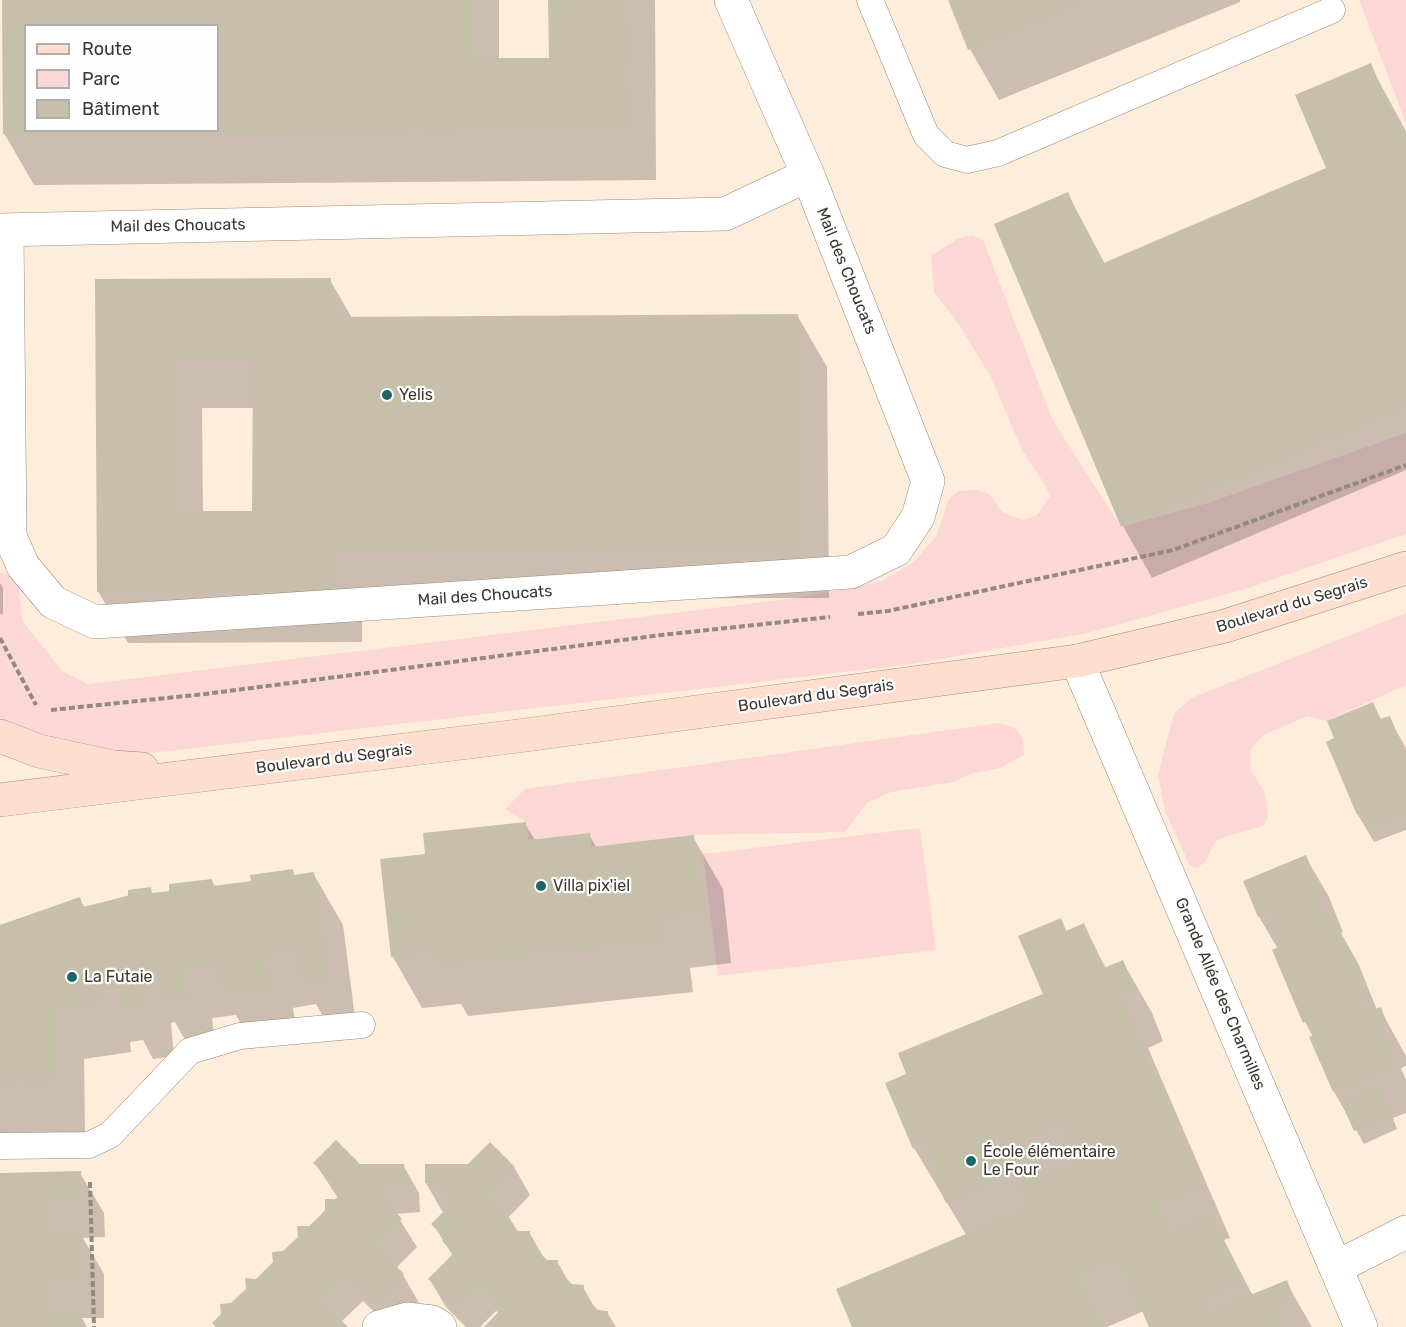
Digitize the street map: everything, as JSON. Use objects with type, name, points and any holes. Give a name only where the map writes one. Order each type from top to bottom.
[{"type":"street","name":"Mail des Choucats","points":[[731,0],[808,175],[928,481],[918,517],[896,550],[851,572],[95,621],[53,602],[23,566],[10,536],[3,230],[725,214],[808,175]]},
{"type":"street","name":"Boulevard du Segrais","points":[[0,800],[1077,661],[1225,626],[1406,568]]},
{"type":"street","name":"Grande Allée des Charmilles","points":[[1077,661],[1361,1327]]},
{"type":"street","name":"Boulevard du Segrais","points":[[0,735],[39,751],[113,767],[215,774]]},
{"type":"street","points":[[1337,1267],[1406,1232]]},
{"type":"street","points":[[379,1327],[407,1319],[432,1322],[440,1327]]},
{"type":"lane","points":[[870,0],[926,135],[945,154],[967,160],[998,153],[1332,10]]},
{"type":"lane","points":[[0,1146],[89,1145],[110,1135],[190,1051],[240,1036],[362,1026]]},
{"type":"path","points":[[89,1145],[94,1327]]},
{"type":"green space","points":[[1359,0],[1406,0],[1406,123]]},
{"type":"green space","points":[[973,235],[983,240],[1053,421],[1121,527],[1208,503],[1406,433],[1406,534],[1245,589],[1088,633],[912,664],[134,755],[16,730],[0,721],[0,573],[6,573],[19,585],[22,620],[62,671],[88,684],[796,598],[882,581],[914,562],[937,535],[949,499],[959,491],[977,490],[989,494],[1003,513],[1023,520],[1037,515],[1050,496],[1045,485],[1022,450],[991,377],[958,323],[934,292],[931,256],[957,239]]},
{"type":"green space","points":[[1406,613],[1406,685],[1327,721],[1307,716],[1264,735],[1250,750],[1251,770],[1265,793],[1268,815],[1265,825],[1216,840],[1205,862],[1197,868],[1190,866],[1165,811],[1158,775],[1174,713],[1191,698]]},
{"type":"green space","points":[[999,723],[1015,728],[1023,739],[1024,755],[1000,768],[970,774],[953,782],[891,792],[867,803],[845,832],[694,835],[591,847],[589,833],[528,840],[526,822],[505,809],[525,789]]},
{"type":"green space","points":[[920,828],[936,950],[718,976],[703,854]]},
{"type":"building","points":[[2,0],[471,0],[471,58],[549,58],[548,0],[626,0],[627,129],[219,132],[219,24],[24,24],[24,132],[153,133],[3,134]]},
{"type":"building","points":[[948,0],[1090,0],[968,50]]},
{"type":"building","points":[[1371,63],[1406,146],[1406,407],[1121,527],[994,224],[1068,192],[1099,265],[1326,168],[1295,95]]},
{"type":"building","points":[[331,278],[331,317],[798,314],[800,547],[333,548],[333,591],[97,592],[95,279]],"holes":[[[173,357],[253,357],[252,511],[174,511]]]},
{"type":"building","points":[[1373,702],[1380,719],[1390,716],[1406,756],[1406,813],[1372,828],[1364,812],[1357,815],[1326,742],[1334,738],[1327,721]]},
{"type":"building","name":"Villa pix'iel","points":[[526,822],[528,840],[590,833],[591,847],[694,835],[702,912],[661,917],[664,940],[437,965],[435,952],[391,957],[380,859],[425,854],[423,833]]},
{"type":"building","points":[[1306,855],[1321,891],[1314,895],[1327,926],[1336,923],[1366,997],[1358,1001],[1364,1013],[1381,1007],[1387,1024],[1379,1027],[1396,1067],[1333,1092],[1309,1037],[1319,1033],[1313,1020],[1303,1023],[1272,950],[1283,945],[1270,913],[1258,917],[1243,881]]},
{"type":"building","name":"La Futaie","points":[[293,869],[294,875],[314,872],[328,982],[303,985],[299,951],[264,956],[270,989],[223,995],[218,962],[183,967],[187,1000],[162,1003],[158,969],[143,971],[146,1005],[122,1008],[120,988],[101,991],[102,1001],[55,1007],[56,1082],[0,1083],[0,925],[80,897],[83,907],[128,896],[128,890],[151,887],[152,893],[169,891],[169,884],[212,879],[213,886],[251,881],[250,875]]},
{"type":"building","points":[[1061,918],[1066,931],[1084,923],[1104,968],[1123,960],[1135,989],[1120,996],[1202,1186],[1158,1204],[1169,1232],[1211,1215],[1241,1282],[1201,1301],[1206,1313],[1287,1280],[1295,1300],[1272,1309],[1280,1327],[1149,1327],[1119,1258],[1078,1274],[1101,1327],[852,1327],[836,1289],[1028,1208],[1014,1174],[946,1203],[933,1175],[939,1172],[926,1143],[913,1149],[885,1083],[906,1074],[898,1053],[1043,994],[1018,936]],"holes":[[[1062,1125],[1078,1162],[1037,1178],[1022,1142]]]},
{"type":"building","points":[[1379,1086],[1391,1115],[1354,1131],[1341,1102]]},
{"type":"building","points":[[336,1140],[360,1164],[404,1164],[405,1184],[381,1185],[376,1191],[402,1219],[375,1245],[404,1274],[376,1303],[346,1274],[320,1299],[348,1327],[216,1327],[212,1323],[221,1314],[220,1304],[231,1303],[246,1289],[245,1278],[256,1279],[273,1262],[272,1252],[283,1251],[298,1237],[297,1226],[309,1226],[317,1219],[325,1210],[325,1199],[335,1199],[343,1192],[313,1163]]},
{"type":"building","points":[[490,1142],[515,1167],[485,1197],[493,1205],[504,1206],[503,1216],[518,1231],[530,1231],[530,1242],[547,1260],[558,1260],[557,1270],[572,1284],[584,1285],[583,1295],[598,1310],[608,1311],[608,1320],[614,1327],[484,1327],[502,1308],[480,1284],[456,1307],[428,1279],[454,1253],[442,1241],[445,1238],[431,1224],[456,1199],[439,1184],[425,1183],[425,1164],[468,1164]]},
{"type":"building","points":[[81,1171],[82,1197],[47,1198],[48,1232],[81,1232],[82,1278],[48,1278],[49,1316],[82,1315],[82,1327],[0,1327],[0,1173]]},
{"type":"place","name":"Yelis","points":[[387,395]]},
{"type":"place","name":"Villa pix'iel","points":[[541,886]]},
{"type":"place","name":"La Futaie","points":[[72,977]]},
{"type":"place","name":"École élémentaire Le Four","points":[[971,1161]]}]
